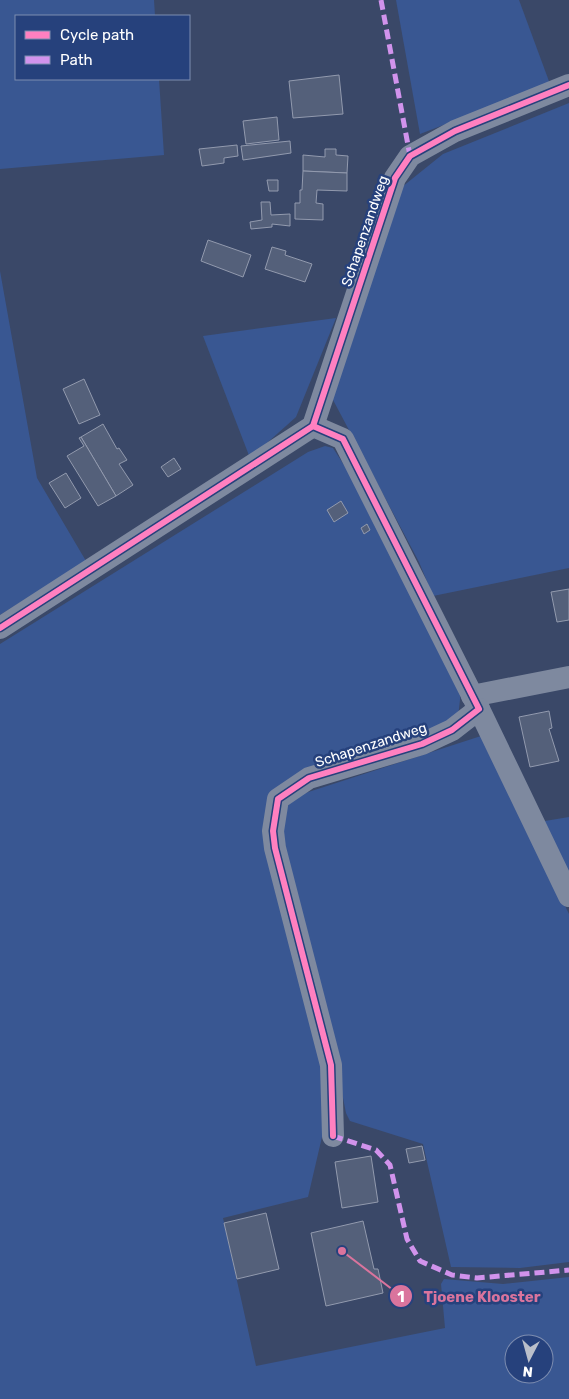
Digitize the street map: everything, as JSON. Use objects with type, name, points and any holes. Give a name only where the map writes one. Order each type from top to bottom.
[{"type":"street","name":"Schapenzandweg","points":[[313,426],[395,178],[410,156],[455,130],[569,84]]},
{"type":"street","points":[[0,628],[313,426],[329,432],[343,440],[476,702],[569,896]]},
{"type":"street","name":"Schapenzandweg","points":[[333,1136],[331,1065],[274,848],[273,831],[278,799],[309,778],[429,740],[452,730],[476,702],[569,676]]},
{"type":"shaded area","points":[[0,0],[154,0],[155,15],[15,15],[15,80],[159,80],[164,155],[0,169]]},
{"type":"shaded area","points":[[396,0],[519,0],[550,84],[420,134]]},
{"type":"shaded area","points":[[569,103],[569,568],[433,596],[419,562],[332,398],[402,187],[443,154]]},
{"type":"shaded area","points":[[0,271],[37,478],[86,561],[0,615]]},
{"type":"shaded area","points":[[336,318],[296,417],[250,458],[203,336]]},
{"type":"shaded area","points":[[325,446],[333,448],[366,499],[461,691],[458,717],[271,795],[322,1068],[325,1124],[308,1197],[223,1218],[256,1366],[445,1328],[441,1284],[444,1279],[503,1284],[569,1277],[569,1399],[0,1399],[0,644],[308,452]]},
{"type":"shaded area","points":[[481,736],[569,914],[569,1262],[520,1268],[451,1267],[423,1144],[350,1121],[346,1113],[325,1007],[279,842],[281,818],[293,797]]},
{"type":"shaded area","points":[[569,817],[569,874],[539,822]]},
{"type":"building","points":[[339,75],[343,114],[293,118],[289,81]]},
{"type":"building","points":[[277,117],[279,140],[246,144],[243,121]]},
{"type":"building","points":[[290,141],[291,153],[243,160],[241,146]]},
{"type":"building","points":[[237,145],[238,156],[224,158],[224,163],[202,166],[199,149]]},
{"type":"building","points":[[325,149],[336,149],[336,155],[348,156],[347,173],[303,171],[303,155],[325,157]]},
{"type":"building","points":[[303,171],[347,173],[347,191],[317,190],[316,203],[323,204],[323,220],[295,219],[295,203],[300,203]]},
{"type":"building","points":[[267,180],[278,180],[278,191],[269,191]]},
{"type":"building","points":[[261,202],[270,202],[271,215],[290,214],[290,226],[272,224],[272,227],[251,229],[250,222],[262,220]]},
{"type":"building","points":[[208,240],[251,255],[243,277],[201,261]]},
{"type":"building","points":[[272,247],[286,251],[285,255],[312,264],[305,282],[265,269]]},
{"type":"building","points":[[84,379],[100,415],[79,424],[63,389]]},
{"type":"building","points":[[103,424],[117,449],[119,448],[127,460],[119,464],[133,485],[116,496],[81,437]]},
{"type":"building","points":[[81,437],[116,496],[98,506],[67,456],[84,446],[79,438]]},
{"type":"building","points":[[174,458],[181,469],[168,477],[161,467]]},
{"type":"building","points":[[66,473],[81,498],[65,508],[49,483]]},
{"type":"building","points":[[341,501],[348,513],[334,522],[327,510]]},
{"type":"building","points":[[367,524],[370,530],[364,534],[361,528]]},
{"type":"building","points":[[569,589],[569,620],[557,622],[551,592]]},
{"type":"building","points":[[549,711],[552,728],[549,729],[559,761],[530,767],[519,717]]},
{"type":"building","points":[[422,1146],[425,1160],[409,1163],[406,1149]]},
{"type":"building","points":[[371,1156],[378,1202],[342,1208],[335,1162]]},
{"type":"building","points":[[266,1213],[279,1269],[237,1279],[224,1223]]},
{"type":"building","points":[[363,1221],[374,1269],[378,1269],[383,1293],[326,1306],[311,1233]]},
{"type":"marked path","points":[[381,0],[410,156]]},
{"type":"marked path","points":[[333,1136],[376,1150],[390,1165],[407,1239],[420,1261],[452,1275],[477,1278],[569,1270]]},
{"type":"cycle path","points":[[0,628],[313,426],[395,178],[410,156],[455,131],[569,85]]},
{"type":"cycle path","points":[[313,426],[343,439],[479,709],[452,730],[422,744],[309,778],[278,799],[273,831],[275,848],[331,1065],[333,1136]]},
{"type":"place","name":"Tjoene Klooster","points":[[342,1251]]}]
